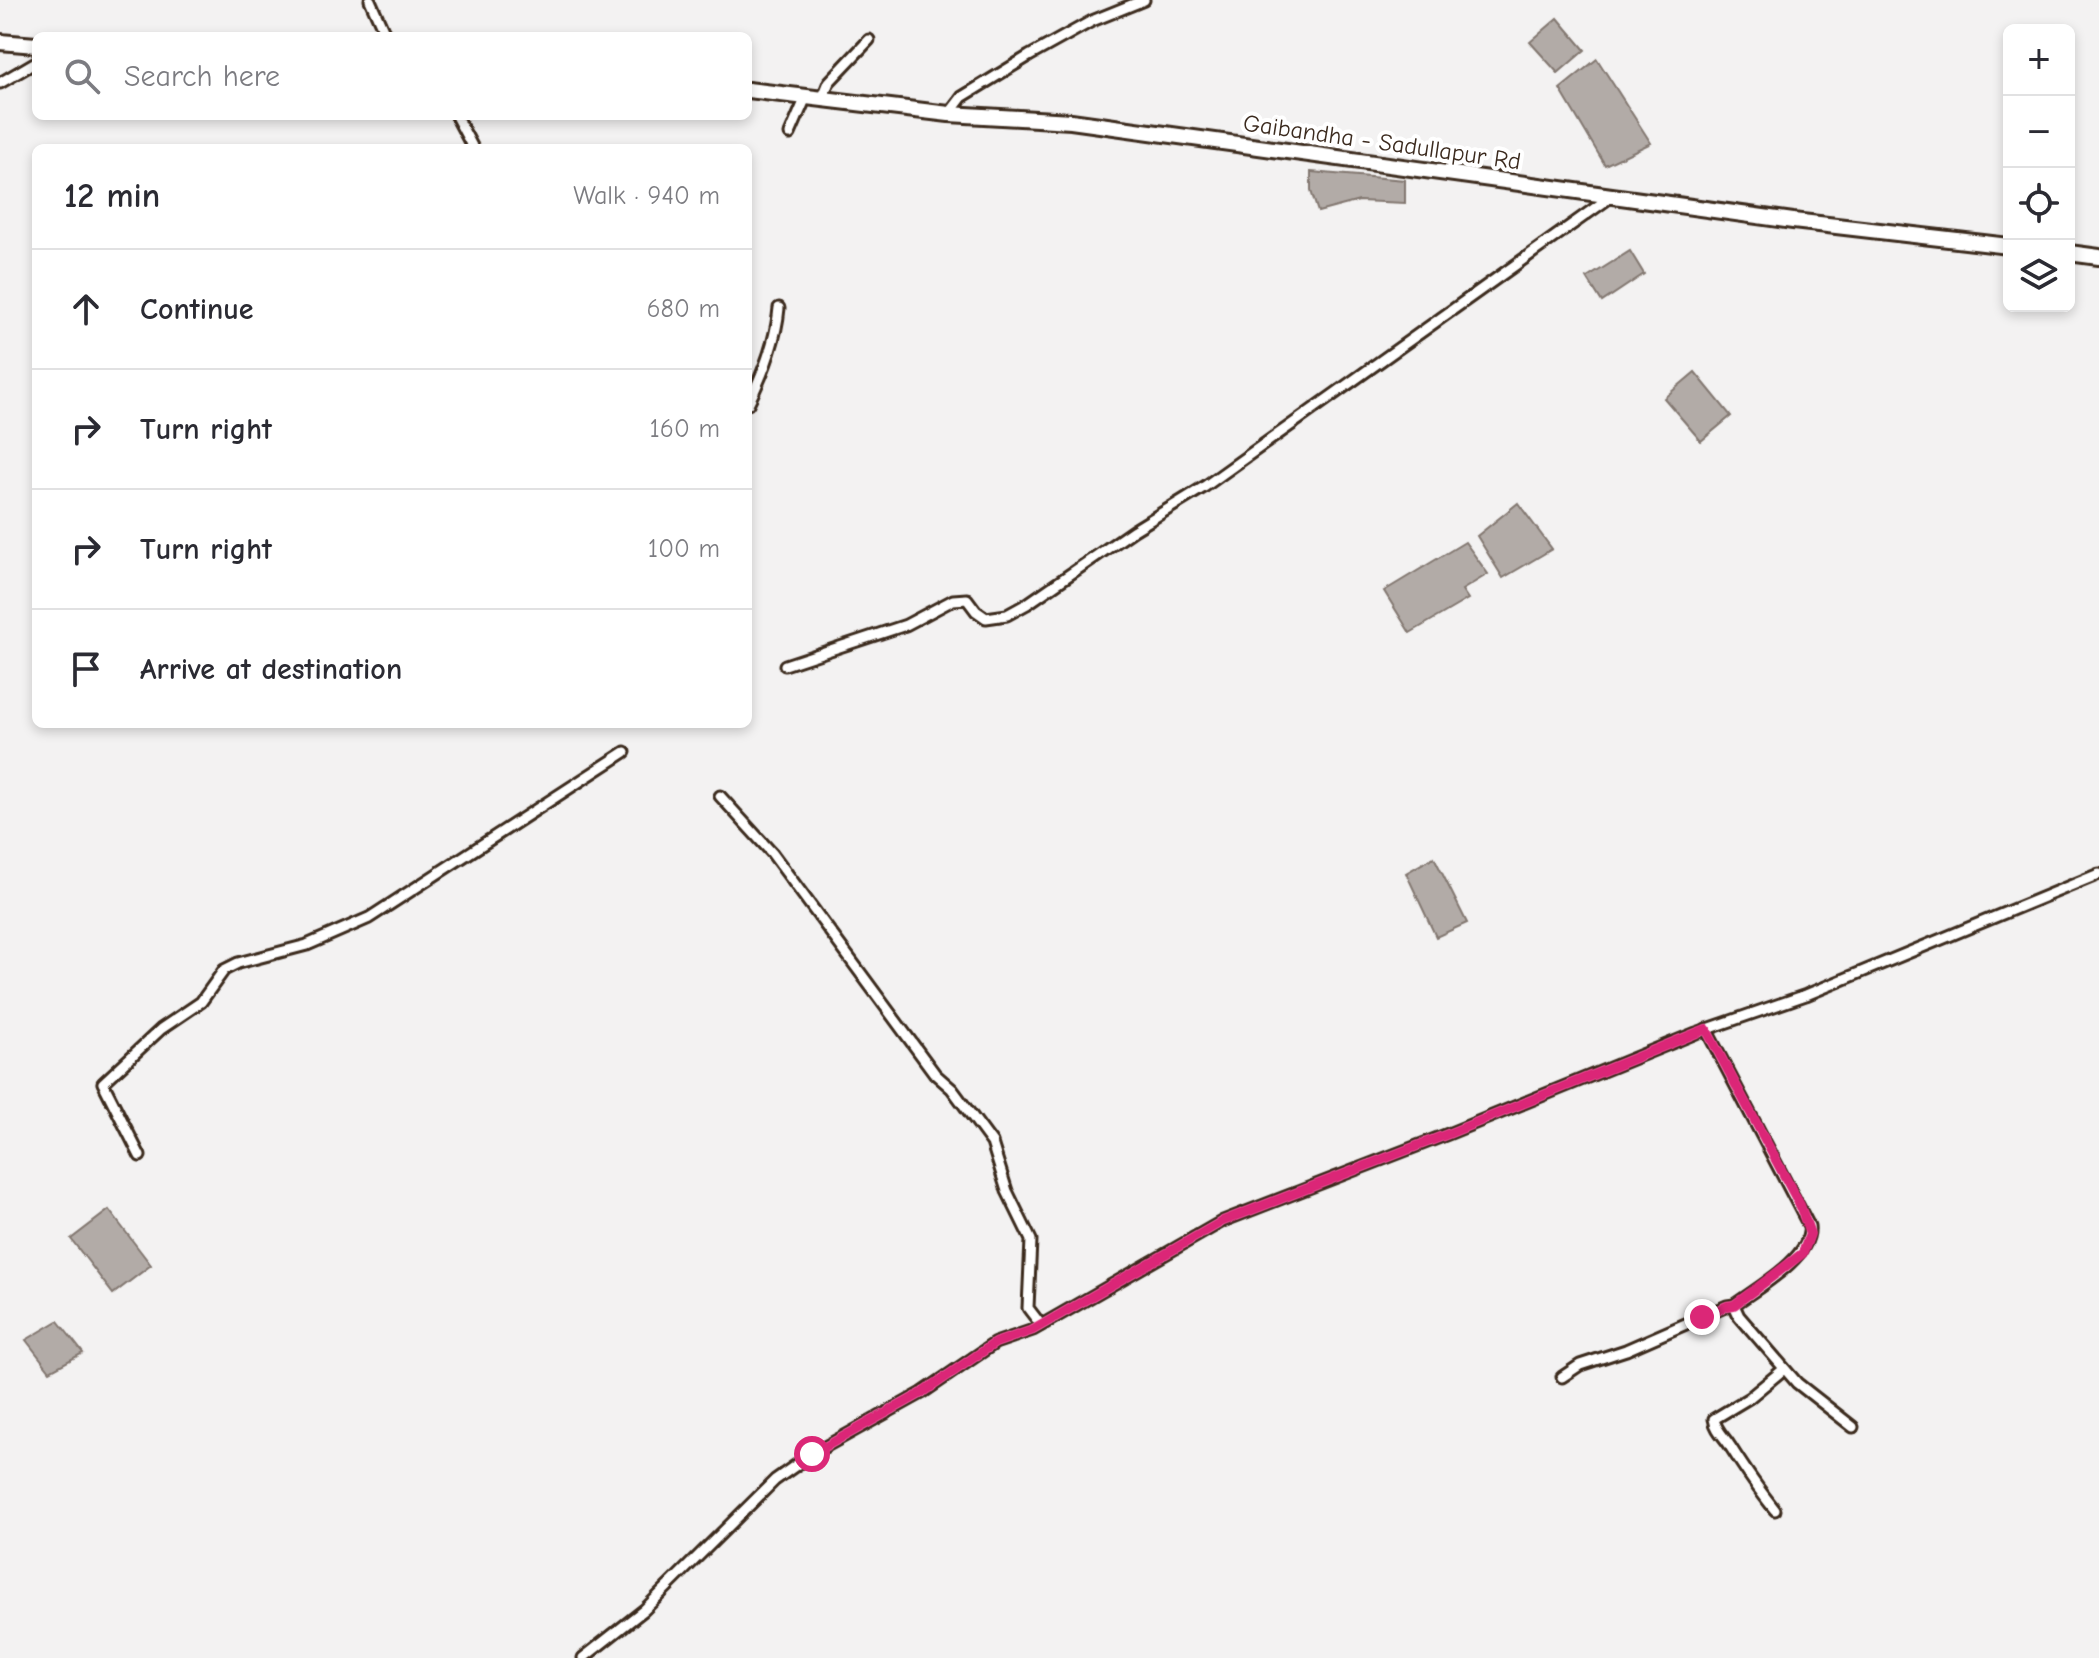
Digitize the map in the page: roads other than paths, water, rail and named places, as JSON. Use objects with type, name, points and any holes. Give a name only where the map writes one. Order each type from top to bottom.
[{"type":"main road","points":[[0,42],[32,45]]},
{"type":"main road","name":"Gaibandha - Sadullapur Rd","points":[[752,90],[949,114],[1071,121],[1612,196],[2003,245]]},
{"type":"main road","points":[[2075,254],[2099,257]]},
{"type":"street","points":[[370,0],[384,32]]},
{"type":"street","points":[[949,114],[962,97],[1029,56],[1092,21],[1144,0]]},
{"type":"street","points":[[822,99],[829,82],[869,40]]},
{"type":"street","points":[[0,83],[32,64]]},
{"type":"street","points":[[790,134],[806,97]]},
{"type":"street","points":[[458,120],[471,144]]},
{"type":"street","points":[[785,665],[906,625],[953,600],[967,599],[986,618],[1007,615],[1027,604],[1134,530],[1257,452],[1612,196]]},
{"type":"street","points":[[752,396],[763,375],[778,325],[779,308]]},
{"type":"street","points":[[140,1156],[103,1083],[161,1029],[201,1002],[224,970],[238,963],[307,945],[369,918],[625,752]]},
{"type":"street","points":[[720,796],[772,853],[935,1074],[952,1089],[992,1143],[1007,1191],[1031,1240],[1028,1308],[1041,1325]]},
{"type":"street","points":[[583,1658],[644,1610],[775,1480],[812,1454],[922,1393],[995,1343],[1041,1325],[1223,1221],[1706,1029],[1806,995],[2099,874]]},
{"type":"street","points":[[1562,1377],[1580,1365],[1626,1350],[1734,1305],[1803,1253],[1810,1234],[1800,1205],[1706,1029]]},
{"type":"street","points":[[1734,1305],[1739,1316],[1797,1383],[1853,1427]]},
{"type":"street","points":[[1775,1510],[1739,1464],[1729,1443],[1716,1429],[1714,1419],[1749,1398],[1784,1369]]}]
